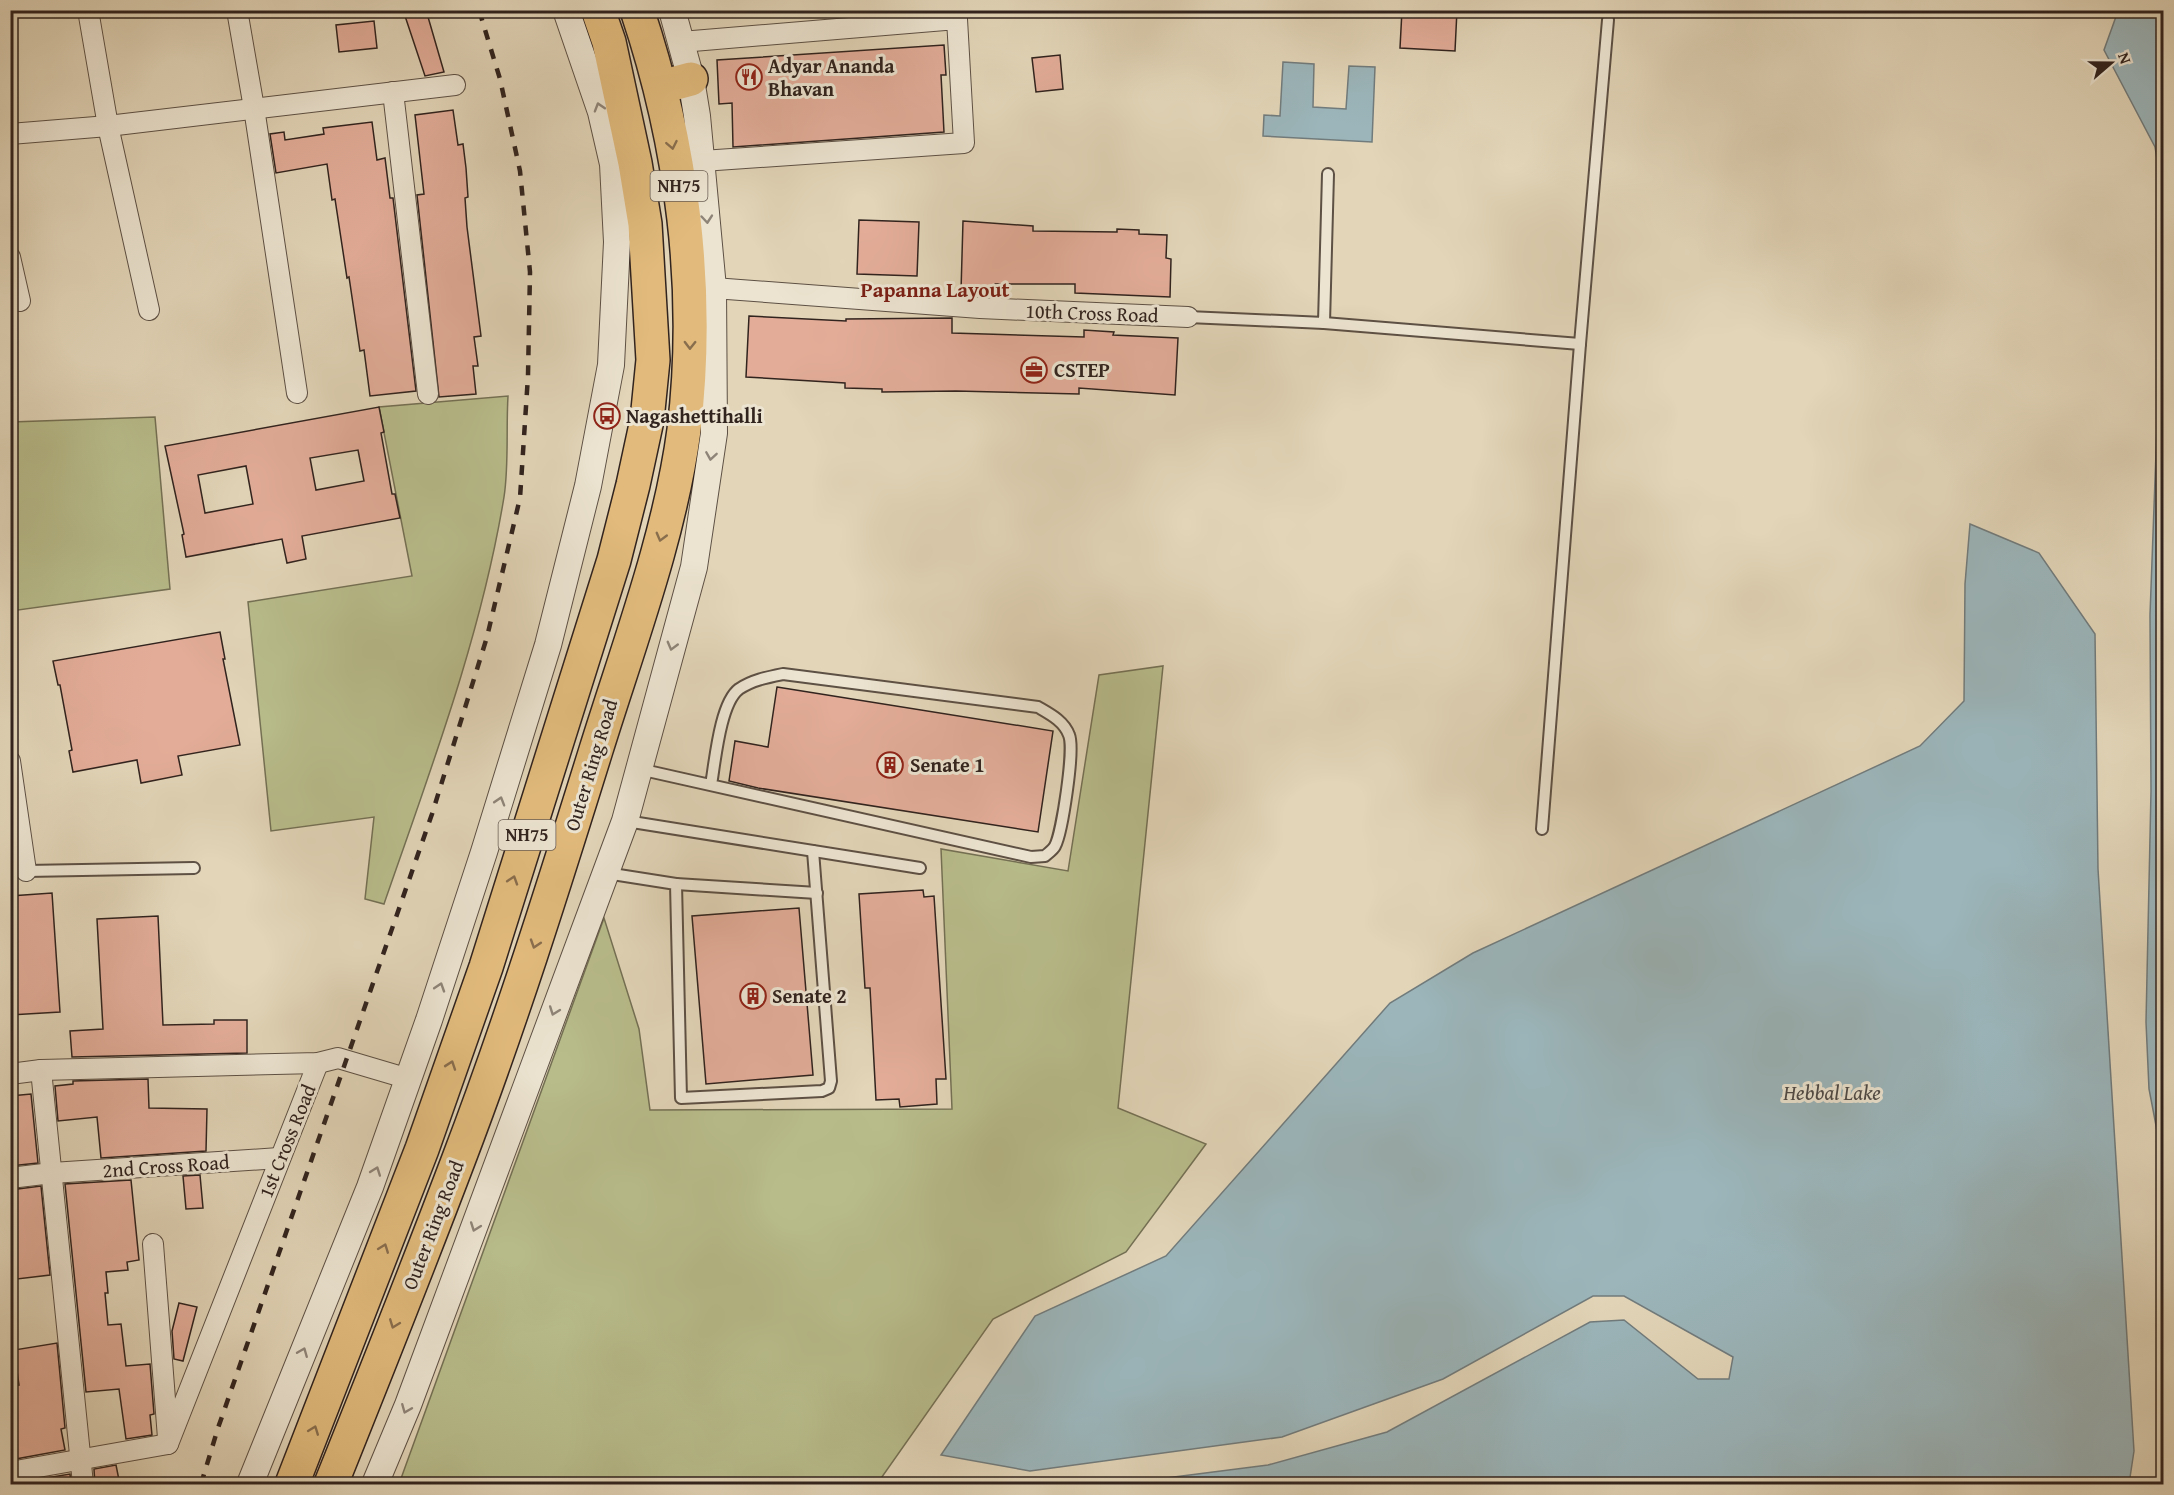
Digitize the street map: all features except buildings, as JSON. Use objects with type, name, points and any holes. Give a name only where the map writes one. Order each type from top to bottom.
[{"type":"highway","name":"NH75","points":[[598,10],[609,42],[624,164]]},
{"type":"highway","name":"NH75","points":[[637,10],[676,83]]},
{"type":"highway","name":"Outer Ring Road","points":[[331,1485],[459,1159],[524,978],[653,568],[670,502],[684,431],[689,355],[701,287],[684,218],[674,154],[676,83]]},
{"type":"highway","name":"Outer Ring Road","points":[[292,1485],[422,1149],[486,967],[610,571],[633,485],[647,420],[653,360],[645,224],[624,164]]},
{"type":"street","points":[[88,10],[108,126],[149,310]]},
{"type":"street","points":[[237,10],[297,393]]},
{"type":"street","points":[[250,1485],[370,1187],[409,1079],[465,913],[548,645],[588,486],[611,365],[617,242],[624,164],[601,112],[566,10]]},
{"type":"street","points":[[375,1485],[408,1406],[625,821],[693,567],[713,444],[714,422],[701,287],[702,161],[676,83],[681,42],[672,10]]},
{"type":"street","points":[[681,42],[957,15],[964,143],[702,161]]},
{"type":"street","points":[[10,134],[108,126],[455,85]]},
{"type":"street","points":[[393,92],[428,394]]},
{"type":"street","points":[[10,257],[20,301]]},
{"type":"street","name":"10th Cross Road","points":[[701,287],[980,308],[1188,317]]},
{"type":"street","points":[[11,767],[26,871]]},
{"type":"street","points":[[318,1063],[338,1058],[409,1079]]},
{"type":"street","name":"1st Cross Road","points":[[10,1074],[41,1070],[318,1063],[168,1444]]},
{"type":"street","points":[[41,1070],[83,1485]]},
{"type":"street","name":"2nd Cross Road","points":[[10,1178],[52,1173],[279,1158]]},
{"type":"street","points":[[10,1472],[168,1444],[153,1244]]},
{"type":"lane","points":[[1542,829],[1608,20]]},
{"type":"lane","points":[[1324,322],[1328,174]]},
{"type":"lane","name":"10th Cross Road","points":[[1188,317],[1324,322],[1580,344]]},
{"type":"lane","points":[[639,769],[1031,857],[1045,856],[1054,847],[1060,831],[1071,756],[1069,735],[1057,718],[1038,707],[783,674],[759,679],[738,690],[728,704],[711,785]]},
{"type":"lane","points":[[625,821],[920,868]]},
{"type":"lane","points":[[676,884],[681,1098],[822,1091],[829,1088],[831,1080],[813,851]]},
{"type":"lane","points":[[26,871],[194,868]]},
{"type":"lane","points":[[606,873],[676,884],[817,893]]},
{"type":"green space","points":[[508,396],[504,497],[482,601],[468,652],[436,754],[384,904],[365,899],[374,817],[271,831],[248,602],[412,576],[379,407]]},
{"type":"green space","points":[[155,417],[170,589],[11,611],[11,422]]},
{"type":"green space","points":[[1163,666],[1118,1108],[1206,1144],[1126,1252],[993,1319],[877,1484],[399,1484],[604,918],[639,1029],[650,1110],[952,1109],[941,849],[1068,871],[1099,675]]},
{"type":"water","points":[[2118,11],[2163,11],[2163,195],[2155,147],[2104,50]]},
{"type":"water","points":[[1283,62],[1314,64],[1313,107],[1346,109],[1349,66],[1375,67],[1372,142],[1263,136],[1264,115],[1280,116]]},
{"type":"water","points":[[2163,264],[2163,1162],[2149,1089],[2146,1022],[2151,791],[2150,615]]},
{"type":"water","name":"Hebbal Lake","points":[[1970,524],[2039,553],[2095,634],[2098,869],[2134,1451],[2129,1484],[1119,1484],[1268,1465],[1387,1432],[1590,1322],[1624,1320],[1698,1379],[1729,1379],[1733,1357],[1624,1296],[1593,1296],[1443,1379],[1282,1437],[1030,1471],[941,1455],[1035,1316],[1166,1256],[1390,1003],[1473,953],[1920,746],[1964,701],[1965,584]]},
{"type":"railway","points":[[201,1484],[218,1428],[432,814],[487,637],[520,498],[528,376],[530,272],[520,171],[500,79],[479,10]]},
{"type":"place","name":"Adyar Ananda Bhavan","points":[[749,77]]},
{"type":"place","name":"CSTEP","points":[[1034,370]]},
{"type":"place","name":"Nagashettihalli","points":[[607,416]]},
{"type":"place","name":"Senate 1","points":[[890,765]]},
{"type":"place","name":"Senate 2","points":[[753,996]]},
{"type":"district","name":"Papanna Layout","points":[[935,290]]}]
